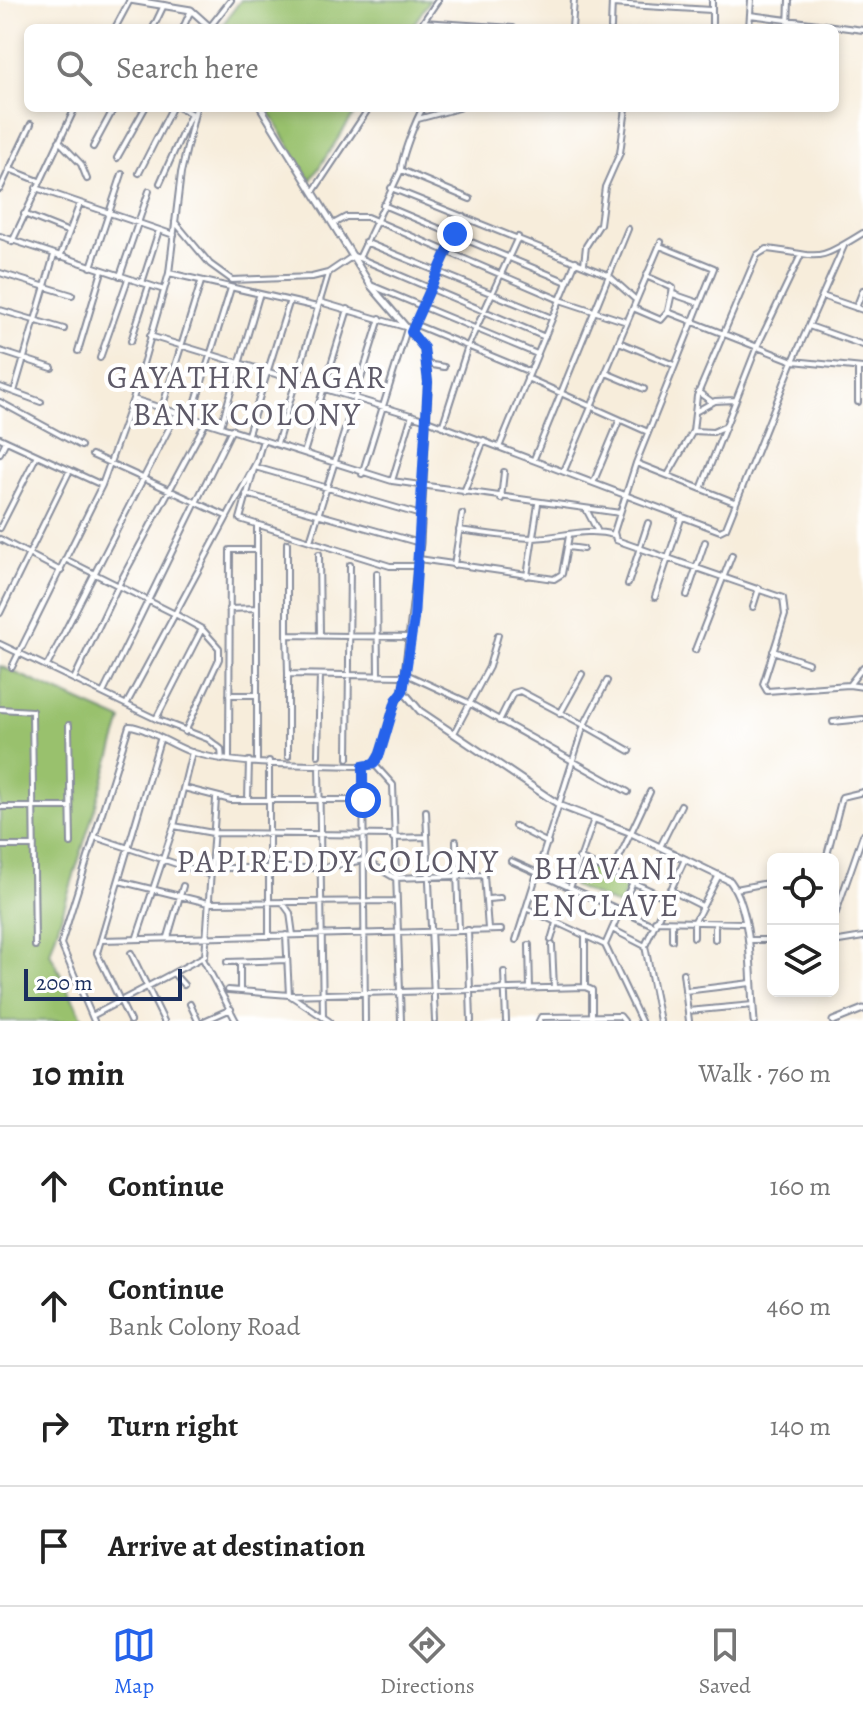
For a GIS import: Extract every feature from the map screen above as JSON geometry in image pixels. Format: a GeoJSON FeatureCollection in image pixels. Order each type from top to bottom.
{"type":"FeatureCollection","features":[{"type":"Feature","properties":{"kind":"street"},"geometry":{"type":"LineString","coordinates":[[117,24],[130,0],[191,10],[207,24]]}},
{"type":"Feature","properties":{"kind":"street"},"geometry":{"type":"LineString","coordinates":[[212,24],[231,0]]}},
{"type":"Feature","properties":{"kind":"street"},"geometry":{"type":"LineString","coordinates":[[438,0],[423,22],[442,24]]}},
{"type":"Feature","properties":{"kind":"street"},"geometry":{"type":"LineString","coordinates":[[572,24],[574,0]]}},
{"type":"Feature","properties":{"kind":"street"},"geometry":{"type":"LineString","coordinates":[[659,0],[659,8]]}},
{"type":"Feature","properties":{"kind":"street"},"geometry":{"type":"LineString","coordinates":[[712,0],[712,24]]}},
{"type":"Feature","properties":{"kind":"street"},"geometry":{"type":"LineString","coordinates":[[749,24],[751,0]]}},
{"type":"Feature","properties":{"kind":"street"},"geometry":{"type":"LineString","coordinates":[[788,24],[789,0]]}},
{"type":"Feature","properties":{"kind":"street"},"geometry":{"type":"LineString","coordinates":[[611,24],[612,2],[711,10]]}},
{"type":"Feature","properties":{"kind":"street"},"geometry":{"type":"LineString","coordinates":[[155,24],[164,5]]}},
{"type":"Feature","properties":{"kind":"street"},"geometry":{"type":"LineString","coordinates":[[185,24],[191,10]]}},
{"type":"Feature","properties":{"kind":"street"},"geometry":{"type":"LineString","coordinates":[[750,15],[818,24]]}},
{"type":"Feature","properties":{"kind":"street"},"geometry":{"type":"LineString","coordinates":[[839,27],[863,30]]}},
{"type":"Feature","properties":{"kind":"street"},"geometry":{"type":"LineString","coordinates":[[12,242],[73,112]]}},
{"type":"Feature","properties":{"kind":"street"},"geometry":{"type":"LineString","coordinates":[[93,147],[112,112]]}},
{"type":"Feature","properties":{"kind":"street"},"geometry":{"type":"LineString","coordinates":[[117,158],[143,112]]}},
{"type":"Feature","properties":{"kind":"street"},"geometry":{"type":"LineString","coordinates":[[139,173],[170,112]]}},
{"type":"Feature","properties":{"kind":"street"},"geometry":{"type":"LineString","coordinates":[[187,112],[192,115]]}},
{"type":"Feature","properties":{"kind":"street"},"geometry":{"type":"LineString","coordinates":[[160,183],[194,112]]}},
{"type":"Feature","properties":{"kind":"street"},"geometry":{"type":"LineString","coordinates":[[203,959],[93,1018],[61,944],[127,728],[137,726],[160,740],[222,760],[374,764],[380,754],[396,700],[403,691],[419,563],[427,420],[427,364],[422,343],[371,286],[356,257],[263,112]]}},
{"type":"Feature","properties":{"kind":"street"},"geometry":{"type":"LineString","coordinates":[[313,192],[366,112]]}},
{"type":"Feature","properties":{"kind":"street"},"geometry":{"type":"LineString","coordinates":[[175,222],[210,264],[232,280],[285,279],[328,273],[356,257],[365,242],[401,170],[401,157],[410,145],[420,112]]}},
{"type":"Feature","properties":{"kind":"street"},"geometry":{"type":"LineString","coordinates":[[416,119],[443,112]]}},
{"type":"Feature","properties":{"kind":"street"},"geometry":{"type":"LineString","coordinates":[[584,264],[586,246],[600,224],[605,187],[620,153],[625,112]]}},
{"type":"Feature","properties":{"kind":"street"},"geometry":{"type":"LineString","coordinates":[[12,667],[102,485],[133,399],[169,273],[192,115]]}},
{"type":"Feature","properties":{"kind":"street"},"geometry":{"type":"LineString","coordinates":[[0,189],[31,124]]}},
{"type":"Feature","properties":{"kind":"street"},"geometry":{"type":"LineString","coordinates":[[59,141],[81,164],[87,179]]}},
{"type":"Feature","properties":{"kind":"street"},"geometry":{"type":"LineString","coordinates":[[9,169],[39,181]]}},
{"type":"Feature","properties":{"kind":"street"},"geometry":{"type":"LineString","coordinates":[[401,170],[470,199]]}},
{"type":"Feature","properties":{"kind":"street"},"geometry":{"type":"LineString","coordinates":[[91,267],[122,174]]}},
{"type":"Feature","properties":{"kind":"street"},"geometry":{"type":"LineString","coordinates":[[35,188],[174,235]]}},
{"type":"Feature","properties":{"kind":"street"},"geometry":{"type":"LineString","coordinates":[[391,188],[584,264],[608,275],[636,300]]}},
{"type":"Feature","properties":{"kind":"street"},"geometry":{"type":"LineString","coordinates":[[120,276],[149,191]]}},
{"type":"Feature","properties":{"kind":"street"},"geometry":{"type":"LineString","coordinates":[[14,392],[44,286],[80,203]]}},
{"type":"Feature","properties":{"kind":"street"},"geometry":{"type":"LineString","coordinates":[[383,205],[567,282]]}},
{"type":"Feature","properties":{"kind":"street"},"geometry":{"type":"LineString","coordinates":[[24,214],[69,232]]}},
{"type":"Feature","properties":{"kind":"street"},"geometry":{"type":"LineString","coordinates":[[333,224],[353,216],[373,221],[560,300],[627,322]]}},
{"type":"Feature","properties":{"kind":"street"},"geometry":{"type":"LineString","coordinates":[[362,474],[408,329],[414,324],[463,216]]}},
{"type":"Feature","properties":{"kind":"street"},"geometry":{"type":"LineString","coordinates":[[534,459],[628,229]]}},
{"type":"Feature","properties":{"kind":"street"},"geometry":{"type":"LineString","coordinates":[[142,283],[159,230]]}},
{"type":"Feature","properties":{"kind":"street"},"geometry":{"type":"LineString","coordinates":[[668,475],[693,431],[698,392],[757,255],[767,249],[800,257],[827,255],[863,233]]}},
{"type":"Feature","properties":{"kind":"street"},"geometry":{"type":"LineString","coordinates":[[0,236],[164,290]]}},
{"type":"Feature","properties":{"kind":"street"},"geometry":{"type":"LineString","coordinates":[[443,425],[468,346],[518,237]]}},
{"type":"Feature","properties":{"kind":"street"},"geometry":{"type":"LineString","coordinates":[[365,242],[552,318]]}},
{"type":"Feature","properties":{"kind":"street"},"geometry":{"type":"LineString","coordinates":[[564,471],[660,244],[714,268],[636,463],[614,535]]}},
{"type":"Feature","properties":{"kind":"street"},"geometry":{"type":"LineString","coordinates":[[150,336],[443,425],[723,531],[844,246]]}},
{"type":"Feature","properties":{"kind":"street"},"geometry":{"type":"LineString","coordinates":[[356,257],[545,337]]}},
{"type":"Feature","properties":{"kind":"street"},"geometry":{"type":"LineString","coordinates":[[701,489],[756,349],[800,257]]}},
{"type":"Feature","properties":{"kind":"street"},"geometry":{"type":"LineString","coordinates":[[500,445],[576,261]]}},
{"type":"Feature","properties":{"kind":"street"},"geometry":{"type":"LineString","coordinates":[[78,351],[102,271]]}},
{"type":"Feature","properties":{"kind":"street"},"geometry":{"type":"LineString","coordinates":[[0,273],[72,295]]}},
{"type":"Feature","properties":{"kind":"street"},"geometry":{"type":"LineString","coordinates":[[169,273],[289,303],[348,309],[408,329]]}},
{"type":"Feature","properties":{"kind":"street"},"geometry":{"type":"LineString","coordinates":[[277,444],[328,273]]}},
{"type":"Feature","properties":{"kind":"street"},"geometry":{"type":"LineString","coordinates":[[633,308],[661,320],[668,312],[673,294],[670,285],[646,276]]}},
{"type":"Feature","properties":{"kind":"street"},"geometry":{"type":"LineString","coordinates":[[100,358],[128,279]]}},
{"type":"Feature","properties":{"kind":"street"},"geometry":{"type":"LineString","coordinates":[[162,408],[201,282]]}},
{"type":"Feature","properties":{"kind":"street"},"geometry":{"type":"LineString","coordinates":[[131,341],[149,285]]}},
{"type":"Feature","properties":{"kind":"street"},"geometry":{"type":"LineString","coordinates":[[371,286],[537,354]]}},
{"type":"Feature","properties":{"kind":"street"},"geometry":{"type":"LineString","coordinates":[[191,417],[231,288]]}},
{"type":"Feature","properties":{"kind":"street"},"geometry":{"type":"LineString","coordinates":[[856,308],[863,290]]}},
{"type":"Feature","properties":{"kind":"street"},"geometry":{"type":"LineString","coordinates":[[673,294],[699,303]]}},
{"type":"Feature","properties":{"kind":"street"},"geometry":{"type":"LineString","coordinates":[[221,426],[259,296]]}},
{"type":"Feature","properties":{"kind":"street"},"geometry":{"type":"LineString","coordinates":[[822,296],[863,310]]}},
{"type":"Feature","properties":{"kind":"street"},"geometry":{"type":"LineString","coordinates":[[248,435],[289,303]]}},
{"type":"Feature","properties":{"kind":"street"},"geometry":{"type":"LineString","coordinates":[[304,453],[348,309]]}},
{"type":"Feature","properties":{"kind":"street"},"geometry":{"type":"LineString","coordinates":[[0,310],[64,329]]}},
{"type":"Feature","properties":{"kind":"street"},"geometry":{"type":"LineString","coordinates":[[668,312],[793,361],[860,368],[858,402]]}},
{"type":"Feature","properties":{"kind":"street"},"geometry":{"type":"LineString","coordinates":[[310,541],[380,318]]}},
{"type":"Feature","properties":{"kind":"street"},"geometry":{"type":"LineString","coordinates":[[414,324],[530,372]]}},
{"type":"Feature","properties":{"kind":"street"},"geometry":{"type":"LineString","coordinates":[[809,326],[863,345]]}},
{"type":"Feature","properties":{"kind":"street"},"geometry":{"type":"LineString","coordinates":[[619,342],[674,365]]}},
{"type":"Feature","properties":{"kind":"street"},"geometry":{"type":"LineString","coordinates":[[0,351],[52,368]]}},
{"type":"Feature","properties":{"kind":"street"},"geometry":{"type":"LineString","coordinates":[[427,364],[444,367]]}},
{"type":"Feature","properties":{"kind":"street"},"geometry":{"type":"LineString","coordinates":[[606,373],[644,389]]}},
{"type":"Feature","properties":{"kind":"street"},"geometry":{"type":"LineString","coordinates":[[527,378],[648,432]]}},
{"type":"Feature","properties":{"kind":"street"},"geometry":{"type":"LineString","coordinates":[[0,387],[41,402]]}},
{"type":"Feature","properties":{"kind":"street"},"geometry":{"type":"LineString","coordinates":[[698,392],[712,402]]}},
{"type":"Feature","properties":{"kind":"street"},"geometry":{"type":"LineString","coordinates":[[133,399],[362,474],[501,499],[620,513]]}},
{"type":"Feature","properties":{"kind":"street"},"geometry":{"type":"LineString","coordinates":[[697,411],[712,402],[735,400]]}},
{"type":"Feature","properties":{"kind":"street"},"geometry":{"type":"LineString","coordinates":[[0,402],[81,446]]}},
{"type":"Feature","properties":{"kind":"street"},"geometry":{"type":"LineString","coordinates":[[47,666],[177,413]]}},
{"type":"Feature","properties":{"kind":"street"},"geometry":{"type":"LineString","coordinates":[[392,481],[412,415]]}},
{"type":"Feature","properties":{"kind":"street"},"geometry":{"type":"LineString","coordinates":[[594,481],[620,420]]}},
{"type":"Feature","properties":{"kind":"street"},"geometry":{"type":"LineString","coordinates":[[74,679],[118,586],[206,422]]}},
{"type":"Feature","properties":{"kind":"street"},"geometry":{"type":"LineString","coordinates":[[693,431],[713,432],[724,427]]}},
{"type":"Feature","properties":{"kind":"street"},"geometry":{"type":"LineString","coordinates":[[103,693],[232,429]]}},
{"type":"Feature","properties":{"kind":"street"},"geometry":{"type":"LineString","coordinates":[[0,438],[102,485]]}},
{"type":"Feature","properties":{"kind":"street"},"geometry":{"type":"LineString","coordinates":[[263,440],[240,519],[257,525],[390,566],[419,563],[454,565],[551,579],[561,576],[569,536]]}},
{"type":"Feature","properties":{"kind":"street"},"geometry":{"type":"LineString","coordinates":[[464,492],[484,440]]}},
{"type":"Feature","properties":{"kind":"street"},"geometry":{"type":"LineString","coordinates":[[0,453],[6,441]]}},
{"type":"Feature","properties":{"kind":"street"},"geometry":{"type":"LineString","coordinates":[[0,528],[37,454]]}},
{"type":"Feature","properties":{"kind":"street"},"geometry":{"type":"LineString","coordinates":[[92,455],[226,516]]}},
{"type":"Feature","properties":{"kind":"street"},"geometry":{"type":"LineString","coordinates":[[127,703],[257,461]]}},
{"type":"Feature","properties":{"kind":"street"},"geometry":{"type":"LineString","coordinates":[[636,463],[735,502]]}},
{"type":"Feature","properties":{"kind":"street"},"geometry":{"type":"LineString","coordinates":[[255,467],[421,515]]}},
{"type":"Feature","properties":{"kind":"street"},"geometry":{"type":"LineString","coordinates":[[0,613],[70,470]]}},
{"type":"Feature","properties":{"kind":"street"},"geometry":{"type":"LineString","coordinates":[[501,499],[504,472]]}},
{"type":"Feature","properties":{"kind":"street"},"geometry":{"type":"LineString","coordinates":[[246,494],[318,517],[420,543]]}},
{"type":"Feature","properties":{"kind":"street"},"geometry":{"type":"LineString","coordinates":[[527,576],[538,504]]}},
{"type":"Feature","properties":{"kind":"street"},"geometry":{"type":"LineString","coordinates":[[586,510],[597,530]]}},
{"type":"Feature","properties":{"kind":"street"},"geometry":{"type":"LineString","coordinates":[[454,565],[462,514]]}},
{"type":"Feature","properties":{"kind":"street"},"geometry":{"type":"LineString","coordinates":[[655,597],[682,516]]}},
{"type":"Feature","properties":{"kind":"street"},"geometry":{"type":"LineString","coordinates":[[628,584],[648,523]]}},
{"type":"Feature","properties":{"kind":"street"},"geometry":{"type":"LineString","coordinates":[[257,525],[257,761]]}},
{"type":"Feature","properties":{"kind":"street"},"geometry":{"type":"LineString","coordinates":[[459,530],[532,538],[569,536],[585,529],[597,530],[614,535],[617,540],[779,594],[785,602],[785,615],[763,684],[767,691],[849,685],[863,687]]}},
{"type":"Feature","properties":{"kind":"street"},"geometry":{"type":"LineString","coordinates":[[0,539],[61,571]]}},
{"type":"Feature","properties":{"kind":"street"},"geometry":{"type":"LineString","coordinates":[[687,595],[705,542]]}},
{"type":"Feature","properties":{"kind":"street"},"geometry":{"type":"LineString","coordinates":[[287,543],[288,756]]}},
{"type":"Feature","properties":{"kind":"street"},"geometry":{"type":"LineString","coordinates":[[568,547],[583,549]]}},
{"type":"Feature","properties":{"kind":"street"},"geometry":{"type":"LineString","coordinates":[[229,760],[230,550],[257,550]]}},
{"type":"Feature","properties":{"kind":"street"},"geometry":{"type":"LineString","coordinates":[[319,554],[320,635]]}},
{"type":"Feature","properties":{"kind":"street"},"geometry":{"type":"LineString","coordinates":[[695,650],[732,555]]}},
{"type":"Feature","properties":{"kind":"street"},"geometry":{"type":"LineString","coordinates":[[67,560],[175,614],[215,640],[219,659],[185,732]]}},
{"type":"Feature","properties":{"kind":"street"},"geometry":{"type":"LineString","coordinates":[[348,758],[350,565]]}},
{"type":"Feature","properties":{"kind":"street"},"geometry":{"type":"LineString","coordinates":[[377,573],[378,676]]}},
{"type":"Feature","properties":{"kind":"street"},"geometry":{"type":"LineString","coordinates":[[753,607],[759,588]]}},
{"type":"Feature","properties":{"kind":"street"},"geometry":{"type":"LineString","coordinates":[[229,609],[256,608]]}},
{"type":"Feature","properties":{"kind":"street"},"geometry":{"type":"LineString","coordinates":[[156,719],[202,629]]}},
{"type":"Feature","properties":{"kind":"street"},"geometry":{"type":"LineString","coordinates":[[287,635],[411,637]]}},
{"type":"Feature","properties":{"kind":"street"},"geometry":{"type":"LineString","coordinates":[[454,733],[493,658],[498,635]]}},
{"type":"Feature","properties":{"kind":"street"},"geometry":{"type":"LineString","coordinates":[[0,644],[156,719],[217,744],[222,760]]}},
{"type":"Feature","properties":{"kind":"street"},"geometry":{"type":"LineString","coordinates":[[773,651],[808,663]]}},
{"type":"Feature","properties":{"kind":"street"},"geometry":{"type":"LineString","coordinates":[[849,685],[863,667]]}},
{"type":"Feature","properties":{"kind":"street"},"geometry":{"type":"LineString","coordinates":[[288,674],[404,675],[469,703],[628,792]]}},
{"type":"Feature","properties":{"kind":"street"},"geometry":{"type":"LineString","coordinates":[[560,714],[582,674]]}},
{"type":"Feature","properties":{"kind":"street"},"geometry":{"type":"LineString","coordinates":[[318,755],[320,675]]}},
{"type":"Feature","properties":{"kind":"street"},"geometry":{"type":"LineString","coordinates":[[516,940],[561,806],[584,725],[607,681]]}},
{"type":"Feature","properties":{"kind":"street"},"geometry":{"type":"LineString","coordinates":[[403,691],[420,711],[561,806],[629,832],[720,873],[736,889],[748,940],[754,1021]]}},
{"type":"Feature","properties":{"kind":"street"},"geometry":{"type":"LineString","coordinates":[[499,721],[513,693],[520,691],[630,751]]}},
{"type":"Feature","properties":{"kind":"street"},"geometry":{"type":"LineString","coordinates":[[229,695],[257,695]]}},
{"type":"Feature","properties":{"kind":"street"},"geometry":{"type":"LineString","coordinates":[[0,709],[32,711],[35,946]]}},
{"type":"Feature","properties":{"kind":"street"},"geometry":{"type":"LineString","coordinates":[[833,722],[863,719]]}},
{"type":"Feature","properties":{"kind":"street"},"geometry":{"type":"LineString","coordinates":[[69,725],[71,843]]}},
{"type":"Feature","properties":{"kind":"street"},"geometry":{"type":"LineString","coordinates":[[130,1021],[99,961],[101,940],[160,740]]}},
{"type":"Feature","properties":{"kind":"street"},"geometry":{"type":"LineString","coordinates":[[136,939],[174,826],[192,752]]}},
{"type":"Feature","properties":{"kind":"street"},"geometry":{"type":"LineString","coordinates":[[248,800],[249,761]]}},
{"type":"Feature","properties":{"kind":"street"},"geometry":{"type":"LineString","coordinates":[[269,761],[269,935]]}},
{"type":"Feature","properties":{"kind":"street"},"geometry":{"type":"LineString","coordinates":[[319,764],[323,1017]]}},
{"type":"Feature","properties":{"kind":"street"},"geometry":{"type":"LineString","coordinates":[[374,764],[392,781],[401,1021]]}},
{"type":"Feature","properties":{"kind":"street"},"geometry":{"type":"LineString","coordinates":[[363,766],[365,1021]]}},
{"type":"Feature","properties":{"kind":"street"},"geometry":{"type":"LineString","coordinates":[[184,788],[216,799],[363,800]]}},
{"type":"Feature","properties":{"kind":"street"},"geometry":{"type":"LineString","coordinates":[[612,873],[650,792]]}},
{"type":"Feature","properties":{"kind":"street"},"geometry":{"type":"LineString","coordinates":[[828,853],[842,797],[863,792]]}},
{"type":"Feature","properties":{"kind":"street"},"geometry":{"type":"LineString","coordinates":[[216,799],[203,959],[236,1021]]}},
{"type":"Feature","properties":{"kind":"street"},"geometry":{"type":"LineString","coordinates":[[660,847],[681,805]]}},
{"type":"Feature","properties":{"kind":"street"},"geometry":{"type":"LineString","coordinates":[[0,807],[71,807]]}},
{"type":"Feature","properties":{"kind":"street"},"geometry":{"type":"LineString","coordinates":[[426,811],[435,1021]]}},
{"type":"Feature","properties":{"kind":"street"},"geometry":{"type":"LineString","coordinates":[[569,889],[594,819]]}},
{"type":"Feature","properties":{"kind":"street"},"geometry":{"type":"LineString","coordinates":[[174,826],[213,833],[427,837]]}},
{"type":"Feature","properties":{"kind":"street"},"geometry":{"type":"LineString","coordinates":[[515,826],[548,843]]}},
{"type":"Feature","properties":{"kind":"street"},"geometry":{"type":"LineString","coordinates":[[839,904],[863,835]]}},
{"type":"Feature","properties":{"kind":"street"},"geometry":{"type":"LineString","coordinates":[[95,837],[210,875]]}},
{"type":"Feature","properties":{"kind":"street"},"geometry":{"type":"LineString","coordinates":[[456,841],[459,930]]}},
{"type":"Feature","properties":{"kind":"street"},"geometry":{"type":"LineString","coordinates":[[0,846],[35,846]]}},
{"type":"Feature","properties":{"kind":"street"},"geometry":{"type":"LineString","coordinates":[[579,858],[667,898]]}},
{"type":"Feature","properties":{"kind":"street"},"geometry":{"type":"LineString","coordinates":[[660,1021],[645,946],[685,859]]}},
{"type":"Feature","properties":{"kind":"street"},"geometry":{"type":"LineString","coordinates":[[210,868],[321,868],[364,860],[395,878],[487,876],[488,929]]}},
{"type":"Feature","properties":{"kind":"street"},"geometry":{"type":"LineString","coordinates":[[511,861],[569,889],[654,923],[744,923]]}},
{"type":"Feature","properties":{"kind":"street"},"geometry":{"type":"LineString","coordinates":[[694,937],[694,923],[720,873]]}},
{"type":"Feature","properties":{"kind":"street"},"geometry":{"type":"LineString","coordinates":[[119,881],[208,903],[396,901]]}},
{"type":"Feature","properties":{"kind":"street"},"geometry":{"type":"LineString","coordinates":[[736,889],[767,883]]}},
{"type":"Feature","properties":{"kind":"street"},"geometry":{"type":"LineString","coordinates":[[605,945],[632,884]]}},
{"type":"Feature","properties":{"kind":"street"},"geometry":{"type":"LineString","coordinates":[[168,938],[183,886]]}},
{"type":"Feature","properties":{"kind":"street"},"geometry":{"type":"LineString","coordinates":[[670,890],[702,906]]}},
{"type":"Feature","properties":{"kind":"street"},"geometry":{"type":"LineString","coordinates":[[488,899],[500,898]]}},
{"type":"Feature","properties":{"kind":"street"},"geometry":{"type":"LineString","coordinates":[[282,902],[290,913],[293,935]]}},
{"type":"Feature","properties":{"kind":"street"},"geometry":{"type":"LineString","coordinates":[[528,909],[605,945],[641,1021]]}},
{"type":"Feature","properties":{"kind":"street"},"geometry":{"type":"LineString","coordinates":[[672,922],[672,940]]}},
{"type":"Feature","properties":{"kind":"street"},"geometry":{"type":"LineString","coordinates":[[554,988],[552,942],[556,923]]}},
{"type":"Feature","properties":{"kind":"street"},"geometry":{"type":"LineString","coordinates":[[715,924],[715,939]]}},
{"type":"Feature","properties":{"kind":"street"},"geometry":{"type":"LineString","coordinates":[[612,929],[645,946]]}},
{"type":"Feature","properties":{"kind":"street"},"geometry":{"type":"LineString","coordinates":[[468,930],[471,1021]]}},
{"type":"Feature","properties":{"kind":"street"},"geometry":{"type":"LineString","coordinates":[[101,940],[501,930]]}},
{"type":"Feature","properties":{"kind":"street"},"geometry":{"type":"LineString","coordinates":[[286,935],[289,995]]}},
{"type":"Feature","properties":{"kind":"street"},"geometry":{"type":"LineString","coordinates":[[585,935],[585,987]]}},
{"type":"Feature","properties":{"kind":"street"},"geometry":{"type":"LineString","coordinates":[[839,941],[863,937]]}},
{"type":"Feature","properties":{"kind":"street"},"geometry":{"type":"LineString","coordinates":[[748,940],[767,940]]}},
{"type":"Feature","properties":{"kind":"street"},"geometry":{"type":"LineString","coordinates":[[529,945],[530,989]]}},
{"type":"Feature","properties":{"kind":"street"},"geometry":{"type":"LineString","coordinates":[[131,953],[164,1021]]}},
{"type":"Feature","properties":{"kind":"street"},"geometry":{"type":"LineString","coordinates":[[227,962],[287,960]]}},
{"type":"Feature","properties":{"kind":"street"},"geometry":{"type":"LineString","coordinates":[[240,962],[240,991]]}},
{"type":"Feature","properties":{"kind":"street"},"geometry":{"type":"LineString","coordinates":[[504,972],[506,1021]]}},
{"type":"Feature","properties":{"kind":"street"},"geometry":{"type":"LineString","coordinates":[[683,973],[689,1021]]}},
{"type":"Feature","properties":{"kind":"street"},"geometry":{"type":"LineString","coordinates":[[172,974],[179,976],[184,985]]}},
{"type":"Feature","properties":{"kind":"street"},"geometry":{"type":"LineString","coordinates":[[685,991],[751,983]]}},
{"type":"Feature","properties":{"kind":"street"},"geometry":{"type":"LineString","coordinates":[[228,990],[289,995],[585,987],[592,990],[592,1019]]}},
{"type":"Feature","properties":{"kind":"street"},"geometry":{"type":"LineString","coordinates":[[289,995],[329,1021]]}},
{"type":"Feature","properties":{"kind":"street"},"geometry":{"type":"LineString","coordinates":[[190,1004],[198,1021]]}},
{"type":"Feature","properties":{"kind":"street"},"geometry":{"type":"LineString","coordinates":[[688,1011],[753,1005]]}},
{"type":"Feature","properties":{"kind":"street"},"geometry":{"type":"LineString","coordinates":[[204,1021],[231,1009]]}},
{"type":"Feature","properties":{"kind":"street"},"geometry":{"type":"LineString","coordinates":[[833,1021],[863,1009]]}},
{"type":"Feature","properties":{"kind":"street"},"geometry":{"type":"LineString","coordinates":[[539,1021],[541,1017],[592,1019],[620,1016],[624,1021]]}},
{"type":"Feature","properties":{"kind":"green space"},"geometry":{"type":"Polygon","coordinates":[[[241,0],[430,0],[414,24],[223,24],[241,0]]]}},
{"type":"Feature","properties":{"kind":"green space"},"geometry":{"type":"Polygon","coordinates":[[[269,112],[355,112],[310,181],[269,112]]]}},
{"type":"Feature","properties":{"kind":"green space"},"geometry":{"type":"Polygon","coordinates":[[[0,666],[122,720],[50,953],[84,1021],[0,1021],[0,666]]]}},
{"type":"Feature","properties":{"kind":"green space"},"geometry":{"type":"Polygon","coordinates":[[[580,863],[629,885],[619,906],[573,886],[580,863]]]}},
{"type":"Feature","properties":{"kind":"district","name":"GAYATHRI NAGAR BANK COLONY"},"geometry":{"type":"Point","coordinates":[247,396]}},
{"type":"Feature","properties":{"kind":"district","name":"PAPIREDDY COLONY"},"geometry":{"type":"Point","coordinates":[338,861]}},
{"type":"Feature","properties":{"kind":"district","name":"BHAVANI ENCLAVE"},"geometry":{"type":"Point","coordinates":[606,886]}},
{"type":"Feature","properties":{"kind":"route"},"geometry":{"type":"LineString","coordinates":[[363,800],[363,766],[374,764],[380,754],[392,708],[403,691],[414,619],[428,382],[424,348],[411,332],[455,234]]}}]}
